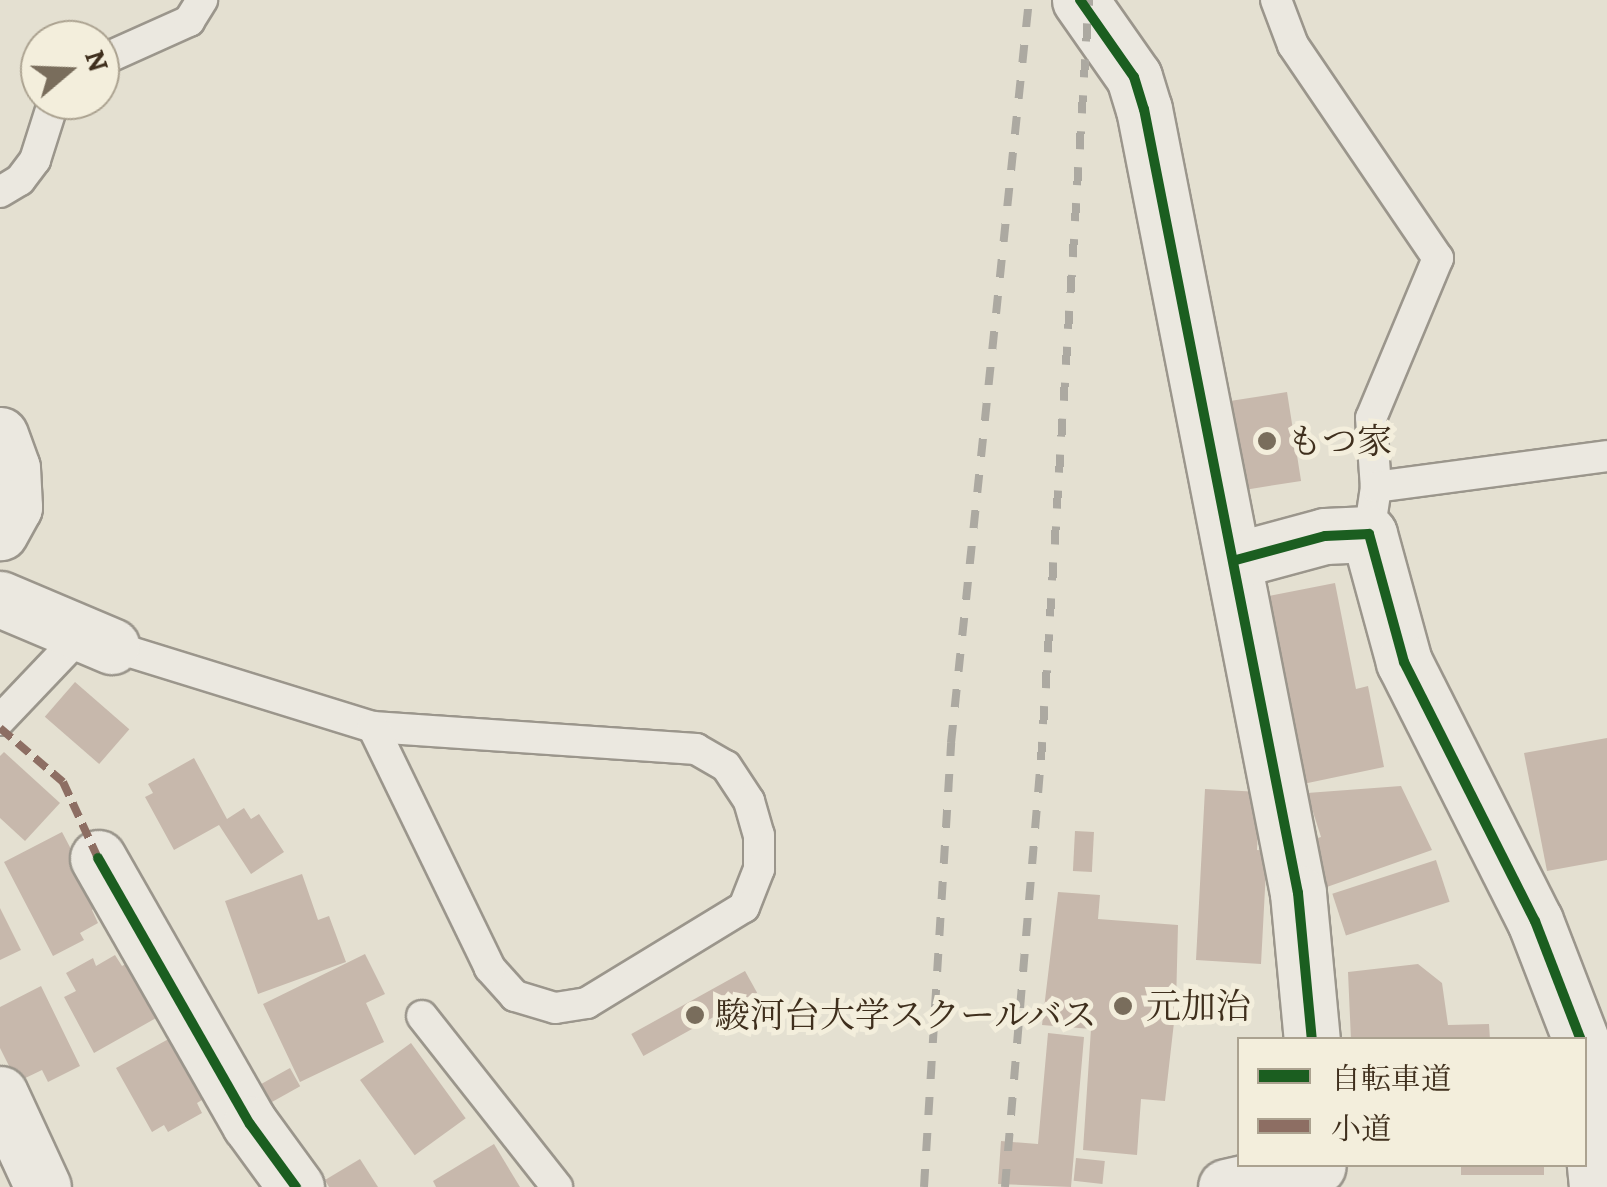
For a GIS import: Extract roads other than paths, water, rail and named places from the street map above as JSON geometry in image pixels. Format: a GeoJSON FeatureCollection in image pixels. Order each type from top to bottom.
{"type":"FeatureCollection","features":[{"type":"Feature","properties":{"kind":"street"},"geometry":{"type":"LineString","coordinates":[[1080,0],[1134,77],[1144,108],[1236,560],[1298,893],[1312,1037]]}},
{"type":"Feature","properties":{"kind":"street"},"geometry":{"type":"LineString","coordinates":[[0,436],[12,468],[14,507],[0,532]]}},
{"type":"Feature","properties":{"kind":"street"},"geometry":{"type":"LineString","coordinates":[[1236,560],[1325,536],[1372,511],[1404,662],[1535,921],[1579,1037]]}},
{"type":"Feature","properties":{"kind":"street"},"geometry":{"type":"LineString","coordinates":[[0,599],[96,640]]}},
{"type":"Feature","properties":{"kind":"street"},"geometry":{"type":"LineString","coordinates":[[98,858],[250,1124],[296,1187]]}},
{"type":"Feature","properties":{"kind":"street"},"geometry":{"type":"LineString","coordinates":[[1587,1085],[1597,1187]]}},
{"type":"Feature","properties":{"kind":"street"},"geometry":{"type":"LineString","coordinates":[[0,1094],[43,1187]]}},
{"type":"Feature","properties":{"kind":"street"},"geometry":{"type":"LineString","coordinates":[[1226,1187],[1319,1173]]}},
{"type":"Feature","properties":{"kind":"lane"},"geometry":{"type":"LineString","coordinates":[[120,52],[189,20],[202,0]]}},
{"type":"Feature","properties":{"kind":"lane"},"geometry":{"type":"LineString","coordinates":[[1276,0],[1293,45],[1438,258],[1371,418],[1372,511],[1607,456]]}},
{"type":"Feature","properties":{"kind":"lane"},"geometry":{"type":"LineString","coordinates":[[0,192],[20,180],[35,160],[48,120]]}},
{"type":"Feature","properties":{"kind":"lane"},"geometry":{"type":"LineString","coordinates":[[0,720],[96,640],[373,728],[696,749],[726,766],[749,801],[759,835],[759,869],[744,907],[587,1003],[556,1008],[515,996],[490,968],[373,728]]}},
{"type":"Feature","properties":{"kind":"lane"},"geometry":{"type":"LineString","coordinates":[[422,1016],[557,1187]]}},
{"type":"Feature","properties":{"kind":"railway"},"geometry":{"type":"LineString","coordinates":[[924,1187],[951,743],[1029,0]]}},
{"type":"Feature","properties":{"kind":"railway"},"geometry":{"type":"LineString","coordinates":[[1005,1187],[1041,760],[1089,0]]}},
{"type":"Feature","properties":{"kind":"place","name":"もつ家"},"geometry":{"type":"Point","coordinates":[1267,441]}},
{"type":"Feature","properties":{"kind":"place","name":"元加治"},"geometry":{"type":"Point","coordinates":[1123,1006]}},
{"type":"Feature","properties":{"kind":"place","name":"駿河台大学スクールバス"},"geometry":{"type":"Point","coordinates":[695,1015]}}]}
